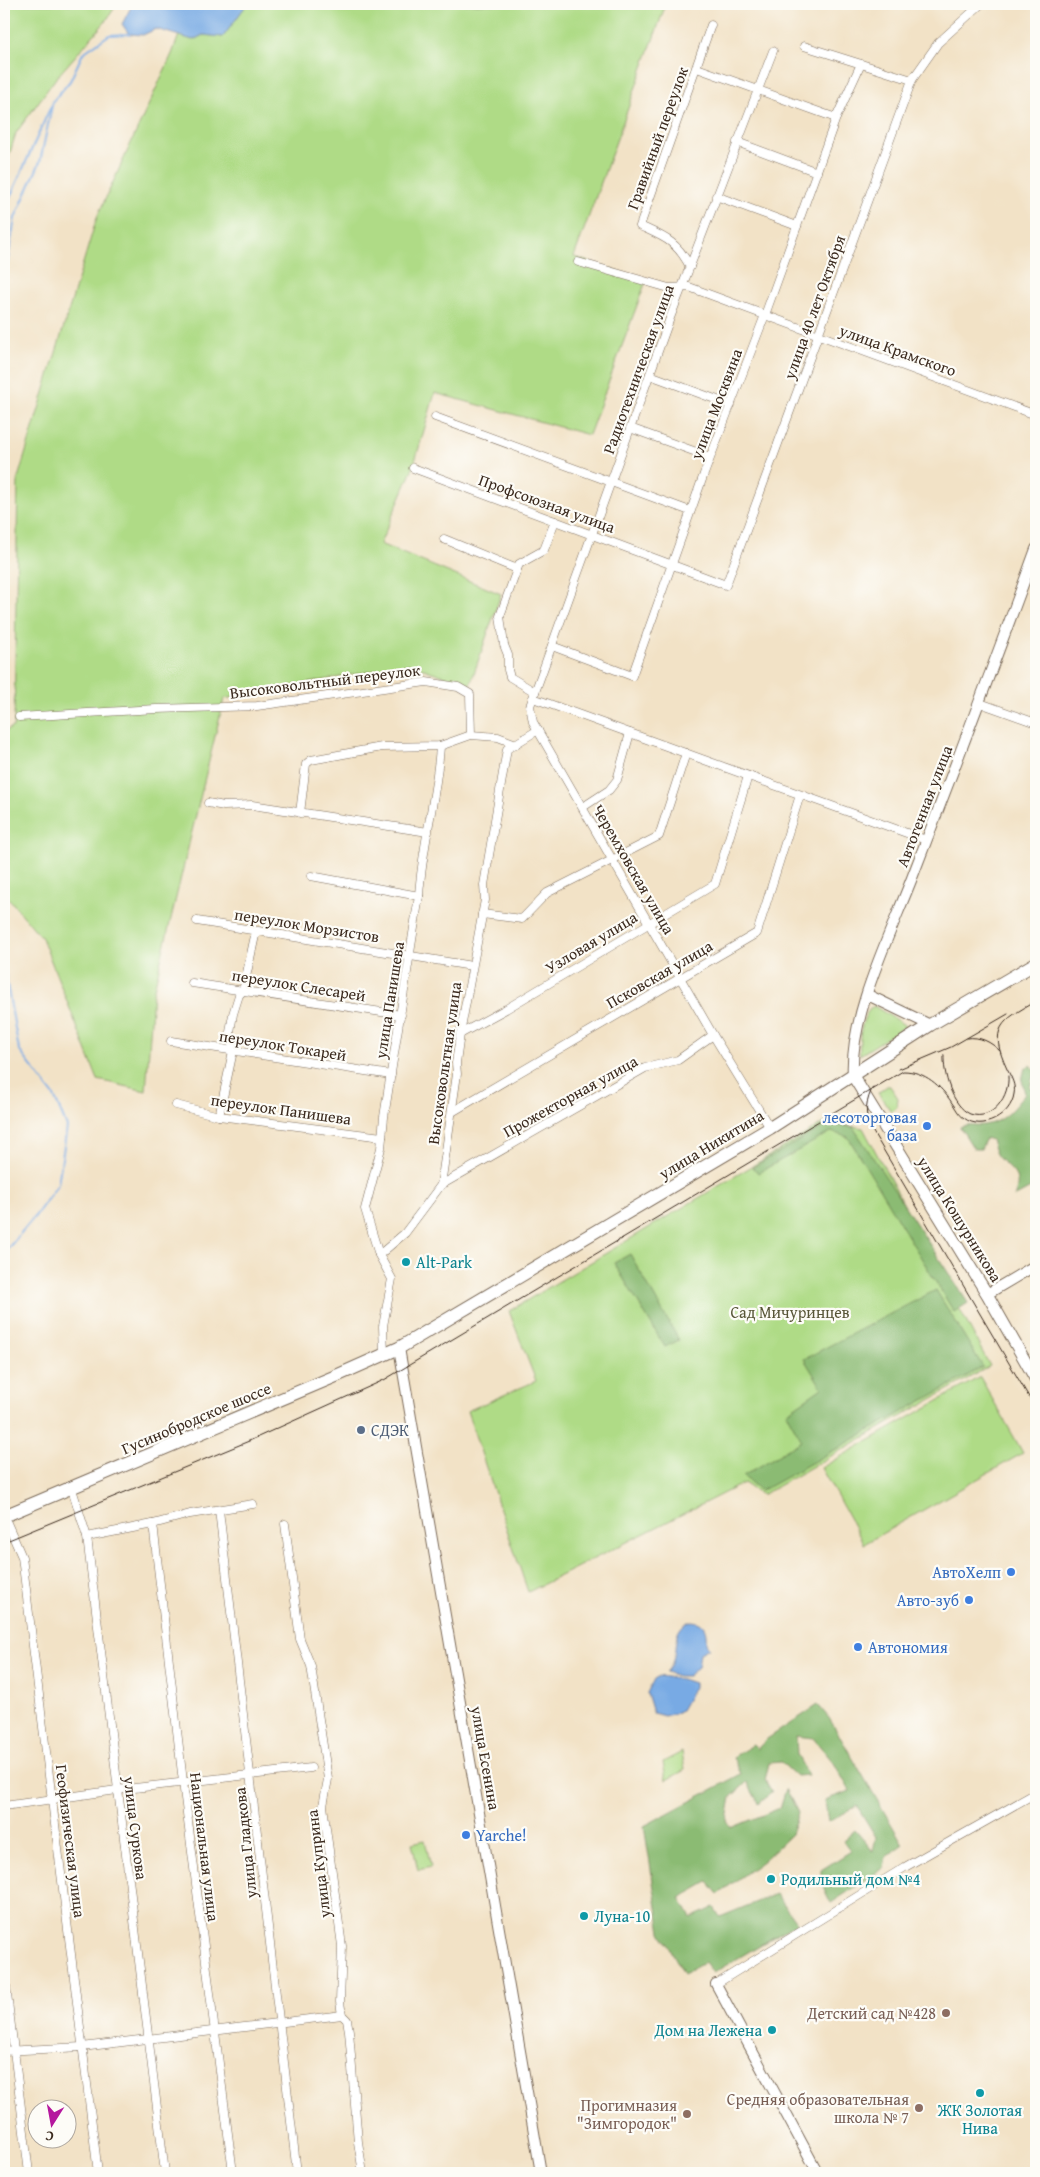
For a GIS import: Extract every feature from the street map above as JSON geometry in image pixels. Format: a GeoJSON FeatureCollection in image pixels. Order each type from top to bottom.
{"type":"FeatureCollection","features":[{"type":"Feature","properties":{"kind":"main road","name":"улица Никитина"},"geometry":{"type":"LineString","coordinates":[[399,1348],[770,1128],[930,1025],[1036,963]]}},
{"type":"Feature","properties":{"kind":"main road","name":"улица Кошурникова"},"geometry":{"type":"LineString","coordinates":[[853,1076],[987,1294],[1036,1380]]}},
{"type":"Feature","properties":{"kind":"main road","name":"Гусинобродское шоссе"},"geometry":{"type":"LineString","coordinates":[[4,1516],[399,1348]]}},
{"type":"Feature","properties":{"kind":"street","name":"улица 40 лет Октября"},"geometry":{"type":"LineString","coordinates":[[671,564],[726,585],[912,80],[938,43],[981,4]]}},
{"type":"Feature","properties":{"kind":"street","name":"Гравийный переулок"},"geometry":{"type":"LineString","coordinates":[[690,267],[683,253],[671,241],[640,226],[712,25]]}},
{"type":"Feature","properties":{"kind":"street"},"geometry":{"type":"LineString","coordinates":[[804,46],[912,80]]}},
{"type":"Feature","properties":{"kind":"street","name":"Радиотехническая улица"},"geometry":{"type":"LineString","coordinates":[[534,695],[682,287],[757,88],[773,51]]}},
{"type":"Feature","properties":{"kind":"street","name":"улица Москвина"},"geometry":{"type":"LineString","coordinates":[[552,646],[632,676],[690,511],[765,315],[836,118],[862,64]]}},
{"type":"Feature","properties":{"kind":"street"},"geometry":{"type":"LineString","coordinates":[[697,68],[836,118]]}},
{"type":"Feature","properties":{"kind":"street"},"geometry":{"type":"LineString","coordinates":[[737,142],[817,172]]}},
{"type":"Feature","properties":{"kind":"street"},"geometry":{"type":"LineString","coordinates":[[716,196],[797,226]]}},
{"type":"Feature","properties":{"kind":"street","name":"улица Крамского"},"geometry":{"type":"LineString","coordinates":[[578,262],[669,288],[688,287],[1036,415]]}},
{"type":"Feature","properties":{"kind":"street"},"geometry":{"type":"LineString","coordinates":[[650,374],[731,404]]}},
{"type":"Feature","properties":{"kind":"street"},"geometry":{"type":"LineString","coordinates":[[436,417],[690,511]]}},
{"type":"Feature","properties":{"kind":"street"},"geometry":{"type":"LineString","coordinates":[[630,428],[710,457]]}},
{"type":"Feature","properties":{"kind":"street","name":"Профсоюзная улица"},"geometry":{"type":"LineString","coordinates":[[413,468],[671,564]]}},
{"type":"Feature","properties":{"kind":"street"},"geometry":{"type":"LineString","coordinates":[[555,521],[544,550],[519,564],[500,616],[504,645],[508,655],[510,677],[534,695],[630,733],[926,840]]}},
{"type":"Feature","properties":{"kind":"street"},"geometry":{"type":"LineString","coordinates":[[444,539],[517,569]]}},
{"type":"Feature","properties":{"kind":"street","name":"Автогенная улица"},"geometry":{"type":"LineString","coordinates":[[853,1076],[854,1044],[868,995],[1034,562],[1036,549]]}},
{"type":"Feature","properties":{"kind":"street","name":"Высоковольтный переулок"},"geometry":{"type":"LineString","coordinates":[[19,717],[257,706],[426,682],[458,687],[470,694],[471,735]]}},
{"type":"Feature","properties":{"kind":"street","name":"Черемховская улица"},"geometry":{"type":"LineString","coordinates":[[534,695],[530,706],[533,722],[713,1035],[770,1128]]}},
{"type":"Feature","properties":{"kind":"street"},"geometry":{"type":"LineString","coordinates":[[980,703],[1036,724]]}},
{"type":"Feature","properties":{"kind":"street"},"geometry":{"type":"LineString","coordinates":[[300,813],[306,764],[311,760],[382,747],[440,746],[471,735],[498,737],[516,744],[538,730]]}},
{"type":"Feature","properties":{"kind":"street"},"geometry":{"type":"LineString","coordinates":[[583,807],[609,790],[617,780],[630,733]]}},
{"type":"Feature","properties":{"kind":"street","name":"Высоковольтная улица"},"geometry":{"type":"LineString","coordinates":[[379,1255],[405,1233],[441,1185],[452,1112],[460,1034],[485,900],[484,884],[508,749],[516,744]]}},
{"type":"Feature","properties":{"kind":"street","name":"улица Панишева"},"geometry":{"type":"LineString","coordinates":[[379,1255],[365,1209],[382,1137],[419,896],[421,868],[436,788],[440,746]]}},
{"type":"Feature","properties":{"kind":"street"},"geometry":{"type":"LineString","coordinates":[[482,914],[522,919],[547,893],[659,836],[686,753]]}},
{"type":"Feature","properties":{"kind":"street","name":"Узловая улица"},"geometry":{"type":"LineString","coordinates":[[460,1034],[506,1009],[715,884],[748,776]]}},
{"type":"Feature","properties":{"kind":"street","name":"Псковская улица"},"geometry":{"type":"LineString","coordinates":[[452,1112],[757,933],[800,795]]}},
{"type":"Feature","properties":{"kind":"street"},"geometry":{"type":"LineString","coordinates":[[208,803],[224,806],[252,806],[428,832]]}},
{"type":"Feature","properties":{"kind":"street"},"geometry":{"type":"LineString","coordinates":[[311,876],[419,896]]}},
{"type":"Feature","properties":{"kind":"street","name":"переулок Морзистов"},"geometry":{"type":"LineString","coordinates":[[197,921],[472,966]]}},
{"type":"Feature","properties":{"kind":"street"},"geometry":{"type":"LineString","coordinates":[[219,1116],[233,1051],[230,1032],[239,995],[243,991],[256,931]]}},
{"type":"Feature","properties":{"kind":"street","name":"переулок Слесарей"},"geometry":{"type":"LineString","coordinates":[[192,983],[401,1015]]}},
{"type":"Feature","properties":{"kind":"street"},"geometry":{"type":"LineString","coordinates":[[868,995],[930,1025]]}},
{"type":"Feature","properties":{"kind":"street","name":"Прожекторная улица"},"geometry":{"type":"LineString","coordinates":[[441,1185],[645,1068],[678,1060],[713,1035]]}},
{"type":"Feature","properties":{"kind":"street","name":"переулок Токарей"},"geometry":{"type":"LineString","coordinates":[[171,1041],[391,1075]]}},
{"type":"Feature","properties":{"kind":"street","name":"переулок Панишева"},"geometry":{"type":"LineString","coordinates":[[176,1105],[219,1116],[382,1137]]}},
{"type":"Feature","properties":{"kind":"street"},"geometry":{"type":"LineString","coordinates":[[379,1255],[392,1279],[383,1326],[384,1355]]}},
{"type":"Feature","properties":{"kind":"street"},"geometry":{"type":"LineString","coordinates":[[987,1294],[1036,1265]]}},
{"type":"Feature","properties":{"kind":"street","name":"улица Есенина"},"geometry":{"type":"LineString","coordinates":[[399,1348],[541,2173]]}},
{"type":"Feature","properties":{"kind":"street","name":"улица Суркова"},"geometry":{"type":"LineString","coordinates":[[72,1488],[87,1537],[165,2173]]}},
{"type":"Feature","properties":{"kind":"street"},"geometry":{"type":"LineString","coordinates":[[87,1537],[153,1524],[190,1514],[253,1504]]}},
{"type":"Feature","properties":{"kind":"street","name":"улица Гладкова"},"geometry":{"type":"LineString","coordinates":[[219,1510],[252,1775],[297,2173]]}},
{"type":"Feature","properties":{"kind":"street","name":"Геофизическая улица"},"geometry":{"type":"LineString","coordinates":[[4,1516],[22,1557],[98,2173]]}},
{"type":"Feature","properties":{"kind":"street","name":"Национальная улица"},"geometry":{"type":"LineString","coordinates":[[153,1524],[183,1782],[233,2173]]}},
{"type":"Feature","properties":{"kind":"street","name":"улица Куприна"},"geometry":{"type":"LineString","coordinates":[[285,1524],[300,1639],[312,1666],[328,1778],[323,1806],[342,1946],[340,2002],[342,2015],[347,2020],[349,2031],[358,2142],[363,2173]]}},
{"type":"Feature","properties":{"kind":"street"},"geometry":{"type":"LineString","coordinates":[[4,1806],[117,1790],[311,1768]]}},
{"type":"Feature","properties":{"kind":"street"},"geometry":{"type":"LineString","coordinates":[[818,2173],[716,1984],[905,1867],[1036,1793]]}},
{"type":"Feature","properties":{"kind":"street"},"geometry":{"type":"LineString","coordinates":[[4,1969],[29,2173]]}},
{"type":"Feature","properties":{"kind":"street"},"geometry":{"type":"LineString","coordinates":[[4,2051],[82,2047],[149,2040],[342,2015]]}},
{"type":"Feature","properties":{"kind":"green space"},"geometry":{"type":"Polygon","coordinates":[[[4,4],[117,4],[106,21],[56,78],[16,133],[4,172],[4,4]]]}},
{"type":"Feature","properties":{"kind":"green space"},"geometry":{"type":"Polygon","coordinates":[[[247,4],[666,4],[574,257],[646,281],[589,435],[435,393],[413,468],[380,544],[501,594],[470,685],[409,664],[224,699],[153,993],[146,1091],[98,1080],[42,938],[4,893],[4,732],[14,726],[18,478],[97,217],[179,35],[193,40],[203,35],[223,37],[247,4]]]}},
{"type":"Feature","properties":{"kind":"green space"},"geometry":{"type":"Polygon","coordinates":[[[874,1006],[906,1026],[860,1055],[860,1035],[863,1022],[869,1010],[874,1006]]]}},
{"type":"Feature","properties":{"kind":"green space"},"geometry":{"type":"Polygon","coordinates":[[[1031,1065],[1036,1072],[1030,1088],[1036,1089],[1036,1185],[1014,1197],[1017,1189],[1016,1177],[997,1156],[991,1140],[986,1138],[981,1149],[974,1149],[960,1127],[984,1125],[997,1121],[1008,1114],[1025,1094],[1022,1080],[1025,1068],[1031,1065]]]}},
{"type":"Feature","properties":{"kind":"green space"},"geometry":{"type":"Polygon","coordinates":[[[887,1086],[890,1086],[898,1098],[897,1106],[891,1111],[878,1093],[887,1086]]]}},
{"type":"Feature","properties":{"kind":"green space","name":"Сад Мичуринцев"},"geometry":{"type":"Polygon","coordinates":[[[826,1122],[863,1128],[990,1366],[762,1495],[744,1483],[528,1592],[467,1411],[536,1381],[509,1311],[826,1122]]]}},
{"type":"Feature","properties":{"kind":"green space"},"geometry":{"type":"Polygon","coordinates":[[[828,1124],[853,1127],[968,1303],[954,1312],[848,1137],[831,1132],[758,1173],[753,1167],[828,1124]]]}},
{"type":"Feature","properties":{"kind":"green space"},"geometry":{"type":"Polygon","coordinates":[[[630,1254],[679,1340],[665,1347],[614,1263],[630,1254]]]}},
{"type":"Feature","properties":{"kind":"green space"},"geometry":{"type":"Polygon","coordinates":[[[936,1290],[983,1367],[761,1491],[743,1476],[802,1441],[786,1413],[822,1388],[804,1359],[936,1290]]]}},
{"type":"Feature","properties":{"kind":"green space"},"geometry":{"type":"Polygon","coordinates":[[[980,1377],[1023,1453],[864,1544],[821,1468],[980,1377]]]}},
{"type":"Feature","properties":{"kind":"green space"},"geometry":{"type":"Polygon","coordinates":[[[818,1705],[829,1718],[903,1844],[886,1857],[884,1868],[831,1903],[821,1883],[821,1870],[851,1851],[843,1841],[855,1830],[873,1851],[876,1837],[857,1806],[828,1822],[825,1800],[850,1791],[834,1763],[813,1738],[796,1736],[797,1755],[808,1775],[796,1776],[781,1762],[769,1763],[765,1780],[772,1792],[759,1804],[747,1782],[731,1797],[727,1820],[731,1828],[780,1808],[786,1789],[798,1813],[791,1834],[764,1860],[718,1894],[708,1882],[680,1898],[691,1918],[714,1907],[720,1917],[776,1894],[797,1923],[713,1973],[705,1962],[684,1974],[661,1932],[644,1826],[741,1774],[733,1757],[753,1745],[757,1749],[767,1739],[818,1705]]]}},
{"type":"Feature","properties":{"kind":"green space"},"geometry":{"type":"Polygon","coordinates":[[[682,1752],[685,1770],[666,1780],[663,1762],[682,1752]]]}},
{"type":"Feature","properties":{"kind":"green space"},"geometry":{"type":"Polygon","coordinates":[[[425,1840],[431,1867],[418,1870],[412,1843],[425,1840]]]}},
{"type":"Feature","properties":{"kind":"water"},"geometry":{"type":"Polygon","coordinates":[[[130,4],[247,4],[223,37],[203,35],[193,40],[156,29],[143,35],[129,34],[122,24],[131,7],[130,4]]]}},
{"type":"Feature","properties":{"kind":"water"},"geometry":{"type":"Polygon","coordinates":[[[690,1621],[695,1621],[704,1627],[706,1643],[709,1648],[700,1653],[698,1667],[688,1676],[678,1676],[666,1672],[673,1660],[679,1631],[683,1625],[690,1621]]]}},
{"type":"Feature","properties":{"kind":"water"},"geometry":{"type":"Polygon","coordinates":[[[659,1676],[682,1679],[694,1683],[694,1687],[680,1712],[664,1716],[653,1713],[647,1693],[654,1679],[659,1676]]]}},
{"type":"Feature","properties":{"kind":"waterway"},"geometry":{"type":"LineString","coordinates":[[4,282],[15,218],[40,162],[53,101],[70,81],[83,53],[109,35],[129,34]]}},
{"type":"Feature","properties":{"kind":"waterway"},"geometry":{"type":"LineString","coordinates":[[4,211],[51,106]]}},
{"type":"Feature","properties":{"kind":"waterway"},"geometry":{"type":"LineString","coordinates":[[4,968],[19,1050],[54,1096],[67,1127],[58,1184],[36,1215],[4,1253]]}},
{"type":"Feature","properties":{"kind":"tram line"},"geometry":{"type":"LineString","coordinates":[[4,1542],[249,1441],[384,1380],[903,1071],[918,1074],[932,1081],[948,1097],[960,1115],[971,1122],[979,1123],[995,1120],[1002,1115],[1012,1102],[1014,1091],[1013,1081],[1001,1055],[999,1044],[1001,1027],[1014,1014],[1036,1001]]}},
{"type":"Feature","properties":{"kind":"tram line"},"geometry":{"type":"LineString","coordinates":[[899,1069],[951,1047],[1008,1014]]}},
{"type":"Feature","properties":{"kind":"tram line"},"geometry":{"type":"LineString","coordinates":[[967,1038],[985,1040],[1000,1051]]}},
{"type":"Feature","properties":{"kind":"tram line"},"geometry":{"type":"LineString","coordinates":[[944,1055],[945,1071],[950,1088],[958,1104],[970,1114],[986,1114],[993,1111],[1003,1098],[1008,1083],[1008,1076]]}},
{"type":"Feature","properties":{"kind":"tram line"},"geometry":{"type":"LineString","coordinates":[[873,1087],[867,1107],[870,1127],[1036,1409]]}},
{"type":"Feature","properties":{"kind":"tram line"},"geometry":{"type":"LineString","coordinates":[[830,1115],[852,1116],[870,1124]]}},
{"type":"Feature","properties":{"kind":"place","name":"лесоторговая база"},"geometry":{"type":"Point","coordinates":[927,1126]}},
{"type":"Feature","properties":{"kind":"place","name":"Alt-Park"},"geometry":{"type":"Point","coordinates":[406,1262]}},
{"type":"Feature","properties":{"kind":"place","name":"СДЭК"},"geometry":{"type":"Point","coordinates":[361,1430]}},
{"type":"Feature","properties":{"kind":"place","name":"АвтоХелп"},"geometry":{"type":"Point","coordinates":[1011,1572]}},
{"type":"Feature","properties":{"kind":"place","name":"Авто-зуб"},"geometry":{"type":"Point","coordinates":[969,1600]}},
{"type":"Feature","properties":{"kind":"place","name":"Автономия"},"geometry":{"type":"Point","coordinates":[858,1647]}},
{"type":"Feature","properties":{"kind":"place","name":"Yarche!"},"geometry":{"type":"Point","coordinates":[466,1835]}},
{"type":"Feature","properties":{"kind":"place","name":"Родильный дом №4"},"geometry":{"type":"Point","coordinates":[771,1879]}},
{"type":"Feature","properties":{"kind":"place","name":"Луна-10"},"geometry":{"type":"Point","coordinates":[584,1916]}},
{"type":"Feature","properties":{"kind":"place","name":"Детский сад №428"},"geometry":{"type":"Point","coordinates":[946,2013]}},
{"type":"Feature","properties":{"kind":"place","name":"Дом на Лежена"},"geometry":{"type":"Point","coordinates":[772,2030]}},
{"type":"Feature","properties":{"kind":"place","name":"ЖК Золотая Нива"},"geometry":{"type":"Point","coordinates":[980,2093]}},
{"type":"Feature","properties":{"kind":"place","name":"Средняя образовательная школа № 7"},"geometry":{"type":"Point","coordinates":[919,2108]}},
{"type":"Feature","properties":{"kind":"place","name":"Прогимназия \"Зимгородок\""},"geometry":{"type":"Point","coordinates":[687,2114]}}]}
